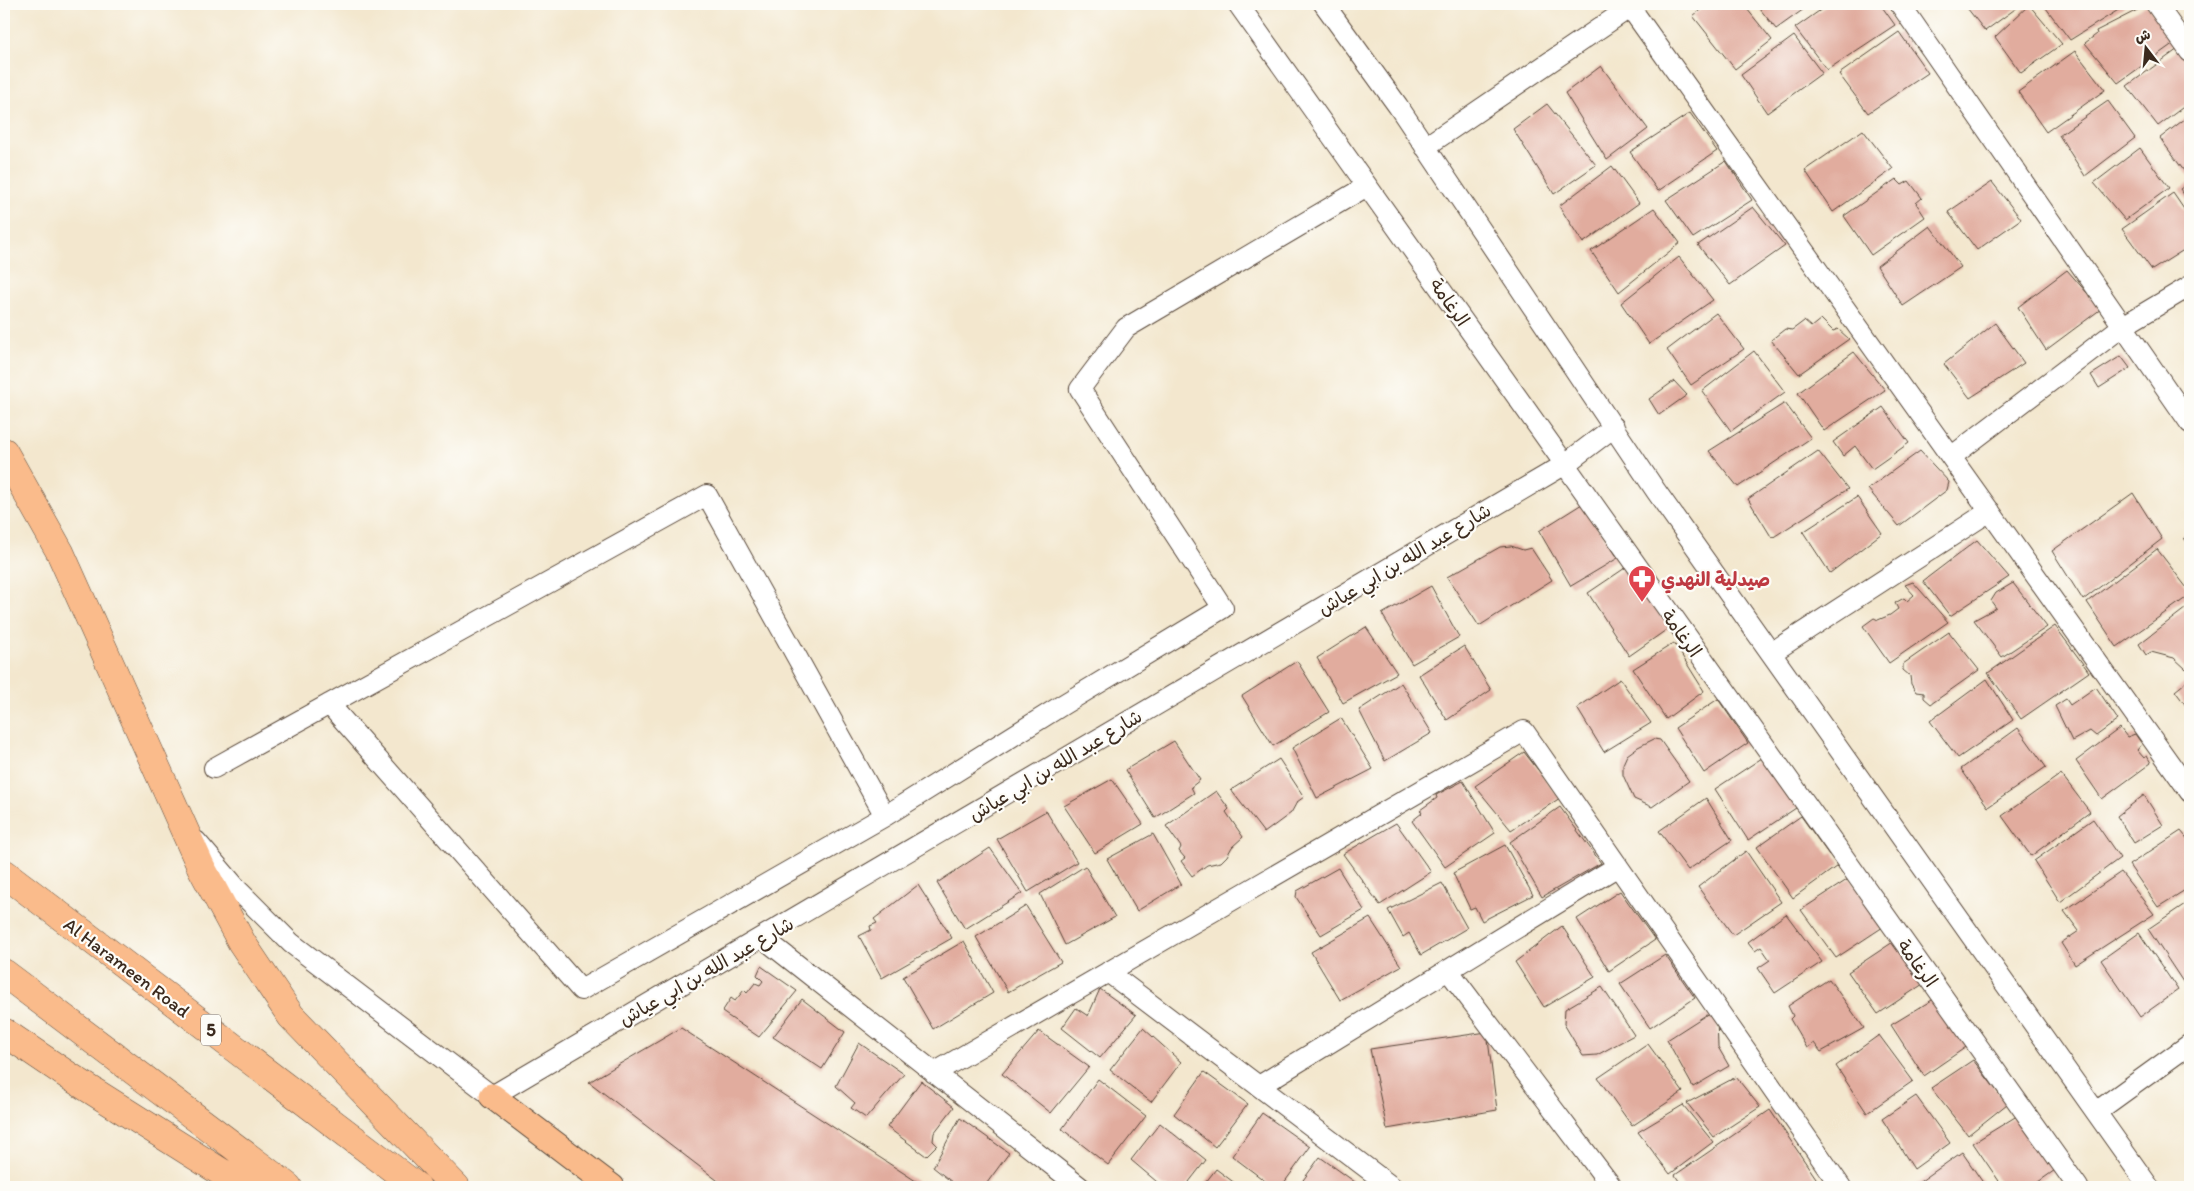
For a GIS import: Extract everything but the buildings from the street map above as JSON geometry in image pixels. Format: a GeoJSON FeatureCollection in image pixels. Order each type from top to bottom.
{"type":"FeatureCollection","features":[{"type":"Feature","properties":{"kind":"highway"},"geometry":{"type":"LineString","coordinates":[[4,452],[60,552],[201,867],[242,942],[291,1016],[456,1187]]}},
{"type":"Feature","properties":{"kind":"highway","name":"Al Harameen Road"},"geometry":{"type":"LineString","coordinates":[[4,873],[418,1187]]}},
{"type":"Feature","properties":{"kind":"highway"},"geometry":{"type":"LineString","coordinates":[[4,972],[288,1187]]}},
{"type":"Feature","properties":{"kind":"highway"},"geometry":{"type":"LineString","coordinates":[[4,1032],[220,1172],[251,1187]]}},
{"type":"Feature","properties":{"kind":"main road"},"geometry":{"type":"LineString","coordinates":[[492,1096],[612,1187]]}},
{"type":"Feature","properties":{"kind":"street","name":"الرغامة"},"geometry":{"type":"LineString","coordinates":[[1238,4],[2075,1186]]}},
{"type":"Feature","properties":{"kind":"street"},"geometry":{"type":"LineString","coordinates":[[1324,4],[1426,146],[1656,491],[2150,1187]]}},
{"type":"Feature","properties":{"kind":"street"},"geometry":{"type":"LineString","coordinates":[[1900,4],[2190,423]]}},
{"type":"Feature","properties":{"kind":"street"},"geometry":{"type":"LineString","coordinates":[[2156,4],[2190,52]]}},
{"type":"Feature","properties":{"kind":"street"},"geometry":{"type":"LineString","coordinates":[[1426,146],[1633,5],[1951,457],[2190,792]]}},
{"type":"Feature","properties":{"kind":"street"},"geometry":{"type":"LineString","coordinates":[[329,704],[581,990],[885,816],[1064,704],[1223,608],[1080,390],[1126,328],[1367,186]]}},
{"type":"Feature","properties":{"kind":"street"},"geometry":{"type":"LineString","coordinates":[[1951,457],[2123,326],[2190,286]]}},
{"type":"Feature","properties":{"kind":"street","name":"شارع عبد الله بن ابي عياش"},"geometry":{"type":"LineString","coordinates":[[492,1096],[1564,465],[1614,427]]}},
{"type":"Feature","properties":{"kind":"street"},"geometry":{"type":"LineString","coordinates":[[214,768],[708,495],[885,816]]}},
{"type":"Feature","properties":{"kind":"street"},"geometry":{"type":"LineString","coordinates":[[1771,653],[1990,512]]}},
{"type":"Feature","properties":{"kind":"street"},"geometry":{"type":"LineString","coordinates":[[934,1073],[1524,731],[1841,1187]]}},
{"type":"Feature","properties":{"kind":"street"},"geometry":{"type":"LineString","coordinates":[[183,825],[238,890],[290,942],[492,1096]]}},
{"type":"Feature","properties":{"kind":"street"},"geometry":{"type":"LineString","coordinates":[[1259,1086],[1618,866]]}},
{"type":"Feature","properties":{"kind":"street"},"geometry":{"type":"LineString","coordinates":[[763,938],[1080,1187]]}},
{"type":"Feature","properties":{"kind":"street"},"geometry":{"type":"LineString","coordinates":[[1448,970],[1612,1187]]}},
{"type":"Feature","properties":{"kind":"street"},"geometry":{"type":"LineString","coordinates":[[1108,972],[1392,1187]]}},
{"type":"Feature","properties":{"kind":"street"},"geometry":{"type":"LineString","coordinates":[[2096,1112],[2190,1044]]}},
{"type":"Feature","properties":{"kind":"place","name":"صيدلية النهدي"},"geometry":{"type":"Point","coordinates":[1642,603]}}]}
